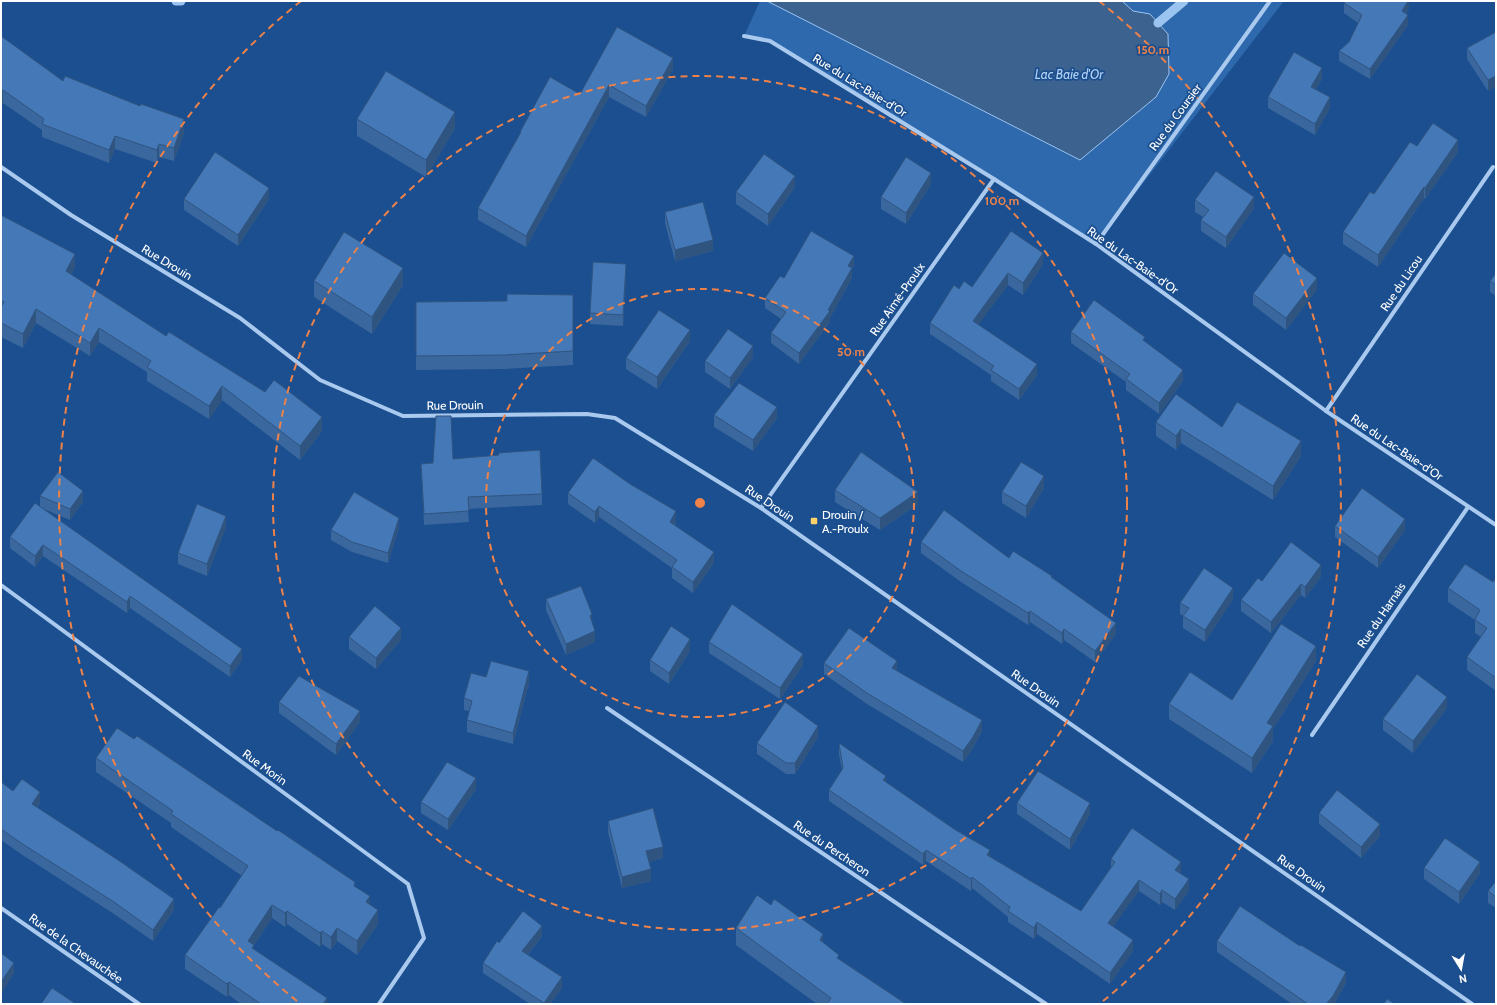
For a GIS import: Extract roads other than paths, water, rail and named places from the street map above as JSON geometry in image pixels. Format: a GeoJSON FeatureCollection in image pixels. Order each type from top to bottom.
{"type":"FeatureCollection","features":[{"type":"Feature","properties":{"kind":"street","name":"Rue du Coursier"},"geometry":{"type":"LineString","coordinates":[[1096,244],[1270,1]]}},
{"type":"Feature","properties":{"kind":"street","name":"Rue du Lac-Baie-d'Or"},"geometry":{"type":"LineString","coordinates":[[744,36],[770,41],[994,179],[1096,244],[1326,411],[1496,525]]}},
{"type":"Feature","properties":{"kind":"street","name":"Rue Drouin"},"geometry":{"type":"LineString","coordinates":[[1,167],[70,215],[240,318],[320,380],[403,416],[587,414],[615,418],[761,508],[1472,1004]]}},
{"type":"Feature","properties":{"kind":"street","name":"Rue du Licou"},"geometry":{"type":"LineString","coordinates":[[1326,411],[1493,167]]}},
{"type":"Feature","properties":{"kind":"street","name":"Rue Aimé-Proulx"},"geometry":{"type":"LineString","coordinates":[[761,508],[994,179]]}},
{"type":"Feature","properties":{"kind":"street","name":"Rue du Harnais"},"geometry":{"type":"LineString","coordinates":[[1312,735],[1468,507]]}},
{"type":"Feature","properties":{"kind":"street","name":"Rue Morin"},"geometry":{"type":"LineString","coordinates":[[1,585],[408,884],[424,938],[379,1004]]}},
{"type":"Feature","properties":{"kind":"street","name":"Rue du Percheron"},"geometry":{"type":"LineString","coordinates":[[607,708],[1046,1004]]}},
{"type":"Feature","properties":{"kind":"street","name":"Rue de la Chevauchée"},"geometry":{"type":"LineString","coordinates":[[1,908],[139,1004]]}},
{"type":"Feature","properties":{"kind":"water","name":"Lac Baie d'Or"},"geometry":{"type":"Polygon","coordinates":[[[767,1],[1122,1],[1133,11],[1150,14],[1168,34],[1169,74],[1156,97],[1080,160],[767,1]]]}},
{"type":"Feature","properties":{"kind":"waterway"},"geometry":{"type":"LineString","coordinates":[[176,1],[181,1]]}},
{"type":"Feature","properties":{"kind":"waterway"},"geometry":{"type":"LineString","coordinates":[[1158,23],[1184,1]]}},
{"type":"Feature","properties":{"kind":"place","name":"Drouin / A.-Proulx"},"geometry":{"type":"Point","coordinates":[814,521]}}]}
